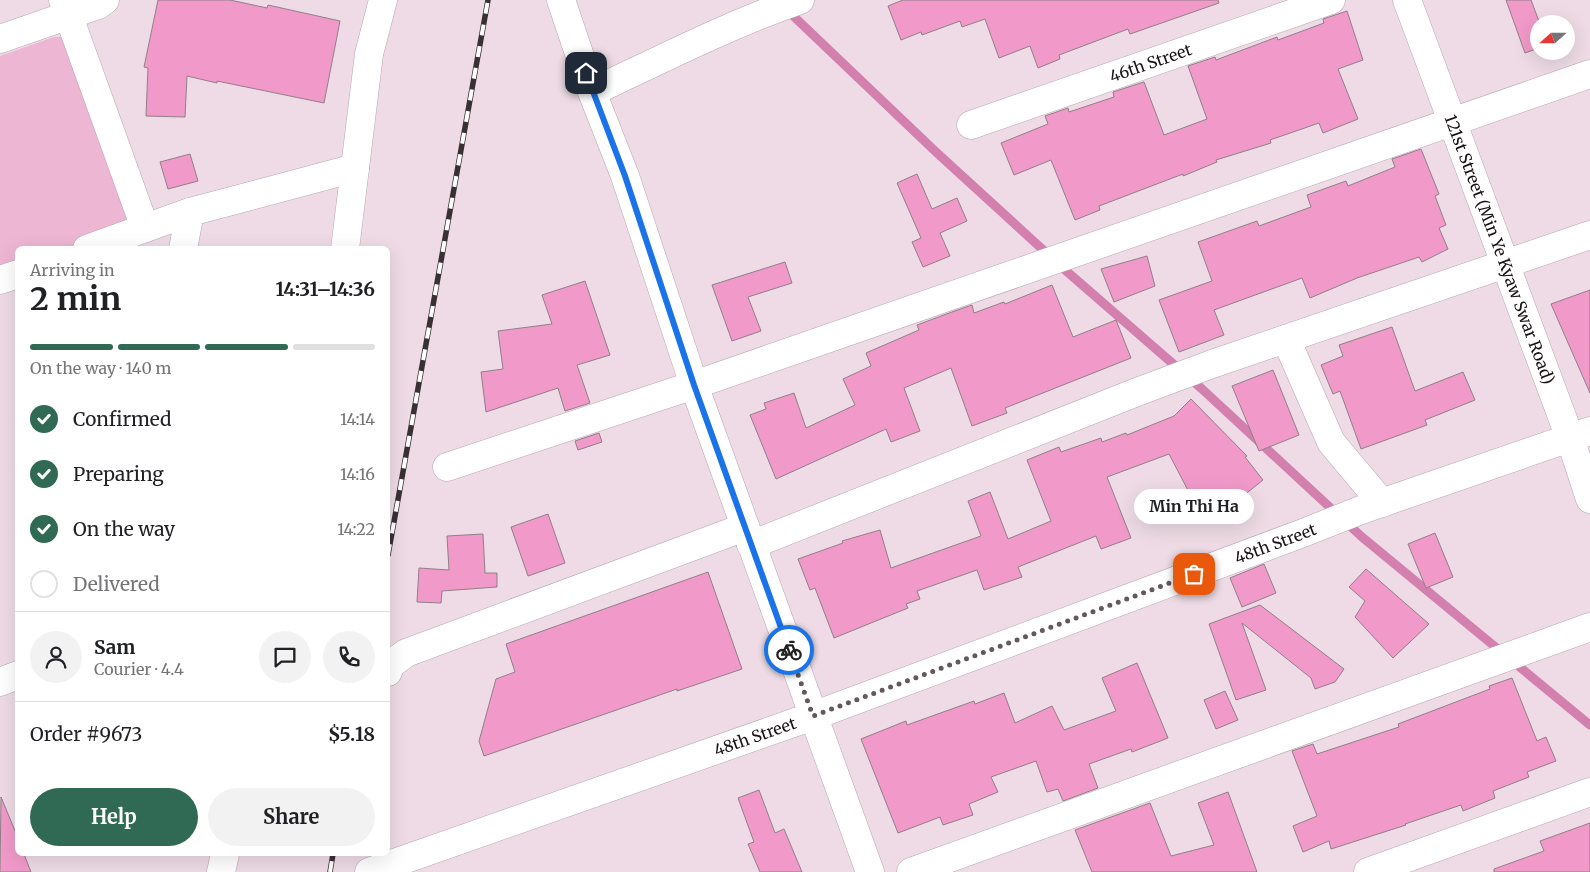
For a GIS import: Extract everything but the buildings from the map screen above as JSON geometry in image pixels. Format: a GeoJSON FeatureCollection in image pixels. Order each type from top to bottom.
{"type":"FeatureCollection","features":[{"type":"Feature","properties":{"kind":"street"},"geometry":{"type":"LineString","coordinates":[[0,39],[66,7],[98,5],[105,0]]}},
{"type":"Feature","properties":{"kind":"street"},"geometry":{"type":"LineString","coordinates":[[345,246],[369,54],[383,0]]}},
{"type":"Feature","properties":{"kind":"street"},"geometry":{"type":"LineString","coordinates":[[562,0],[592,92],[625,176],[694,385],[870,872]]}},
{"type":"Feature","properties":{"kind":"street"},"geometry":{"type":"LineString","coordinates":[[592,92],[772,10],[800,0]]}},
{"type":"Feature","properties":{"kind":"street","name":"46th Street"},"geometry":{"type":"LineString","coordinates":[[971,125],[1331,0]]}},
{"type":"Feature","properties":{"kind":"street","name":"121st Street (Min Ye Kyaw Swar Road)"},"geometry":{"type":"LineString","coordinates":[[1407,0],[1504,264],[1580,434],[1590,499]]}},
{"type":"Feature","properties":{"kind":"street"},"geometry":{"type":"LineString","coordinates":[[66,7],[145,228]]}},
{"type":"Feature","properties":{"kind":"street"},"geometry":{"type":"LineString","coordinates":[[447,467],[694,385],[1590,74]]}},
{"type":"Feature","properties":{"kind":"street"},"geometry":{"type":"LineString","coordinates":[[95,246],[190,212],[355,168]]}},
{"type":"Feature","properties":{"kind":"street"},"geometry":{"type":"LineString","coordinates":[[184,246],[190,212]]}},
{"type":"Feature","properties":{"kind":"street"},"geometry":{"type":"LineString","coordinates":[[390,664],[406,653],[748,536],[1212,364],[1590,235]]}},
{"type":"Feature","properties":{"kind":"street"},"geometry":{"type":"LineString","coordinates":[[0,280],[15,275]]}},
{"type":"Feature","properties":{"kind":"street"},"geometry":{"type":"LineString","coordinates":[[1286,339],[1331,442],[1371,507]]}},
{"type":"Feature","properties":{"kind":"street","name":"48th Street"},"geometry":{"type":"LineString","coordinates":[[369,872],[813,716],[1371,507],[1580,434]]}},
{"type":"Feature","properties":{"kind":"street"},"geometry":{"type":"LineString","coordinates":[[911,872],[1590,627]]}},
{"type":"Feature","properties":{"kind":"street"},"geometry":{"type":"LineString","coordinates":[[0,682],[15,676]]}},
{"type":"Feature","properties":{"kind":"street"},"geometry":{"type":"LineString","coordinates":[[1368,872],[1590,792]]}},
{"type":"Feature","properties":{"kind":"street"},"geometry":{"type":"LineString","coordinates":[[221,872],[225,856]]}},
{"type":"Feature","properties":{"kind":"shaded area"},"geometry":{"type":"Polygon","coordinates":[[[54,37],[61,37],[67,43],[130,217],[120,230],[75,246],[15,246],[15,267],[0,272],[0,56],[54,37]]]}},
{"type":"Feature","properties":{"kind":"waterway"},"geometry":{"type":"LineString","coordinates":[[787,10],[936,152],[1064,269],[1202,389],[1362,537],[1590,725]]}},
{"type":"Feature","properties":{"kind":"railway"},"geometry":{"type":"LineString","coordinates":[[390,544],[488,0]]}},
{"type":"Feature","properties":{"kind":"railway"},"geometry":{"type":"LineString","coordinates":[[330,872],[333,856]]}},
{"type":"Feature","properties":{"kind":"way so far"},"geometry":{"type":"LineString","coordinates":[[789,650],[813,716],[1194,574]]}},
{"type":"Feature","properties":{"kind":"place","name":"Min Thi Ha"},"geometry":{"type":"Point","coordinates":[1194,574]}},
{"type":"Feature","properties":{"kind":"route"},"geometry":{"type":"LineString","coordinates":[[586,73],[625,176],[694,385],[789,650]]}}]}
